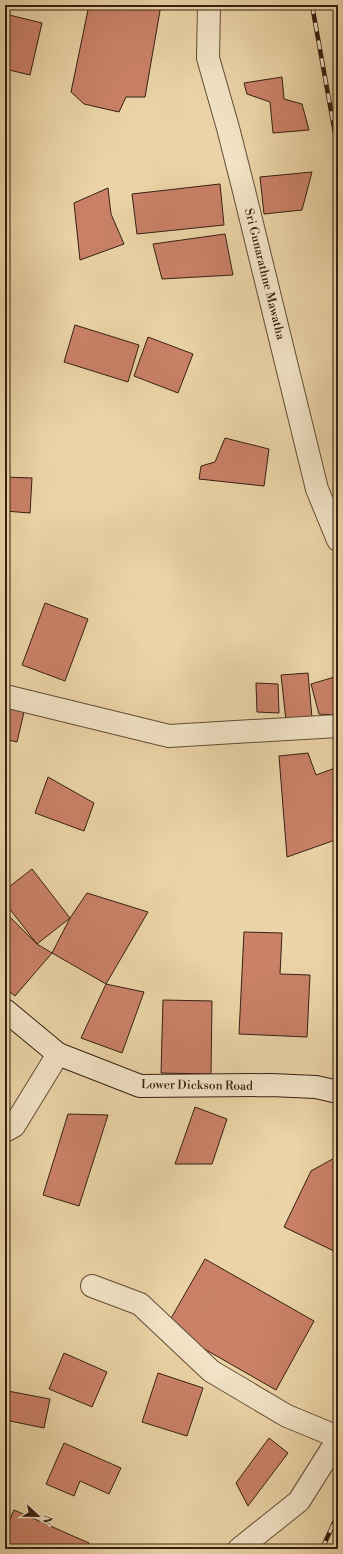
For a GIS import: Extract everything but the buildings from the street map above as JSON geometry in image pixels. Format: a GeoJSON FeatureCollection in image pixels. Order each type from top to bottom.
{"type":"FeatureCollection","features":[{"type":"Feature","properties":{"kind":"street","name":"Sri Gunarathne Mawatha"},"geometry":{"type":"LineString","coordinates":[[209,5],[208,58],[243,184],[317,489],[338,540]]}},
{"type":"Feature","properties":{"kind":"street"},"geometry":{"type":"LineString","coordinates":[[5,696],[169,736],[338,726]]}},
{"type":"Feature","properties":{"kind":"street","name":"Lower Dickson Road"},"geometry":{"type":"LineString","coordinates":[[5,1010],[58,1054],[140,1086],[286,1086],[316,1087],[338,1092]]}},
{"type":"Feature","properties":{"kind":"street"},"geometry":{"type":"LineString","coordinates":[[5,1131],[14,1126],[58,1054]]}},
{"type":"Feature","properties":{"kind":"street"},"geometry":{"type":"LineString","coordinates":[[92,1286],[140,1304],[211,1371],[287,1416],[338,1438],[299,1500],[239,1549]]}},
{"type":"Feature","properties":{"kind":"railway"},"geometry":{"type":"LineString","coordinates":[[312,5],[338,150]]}},
{"type":"Feature","properties":{"kind":"railway"},"geometry":{"type":"LineString","coordinates":[[322,1549],[338,1514]]}}]}
